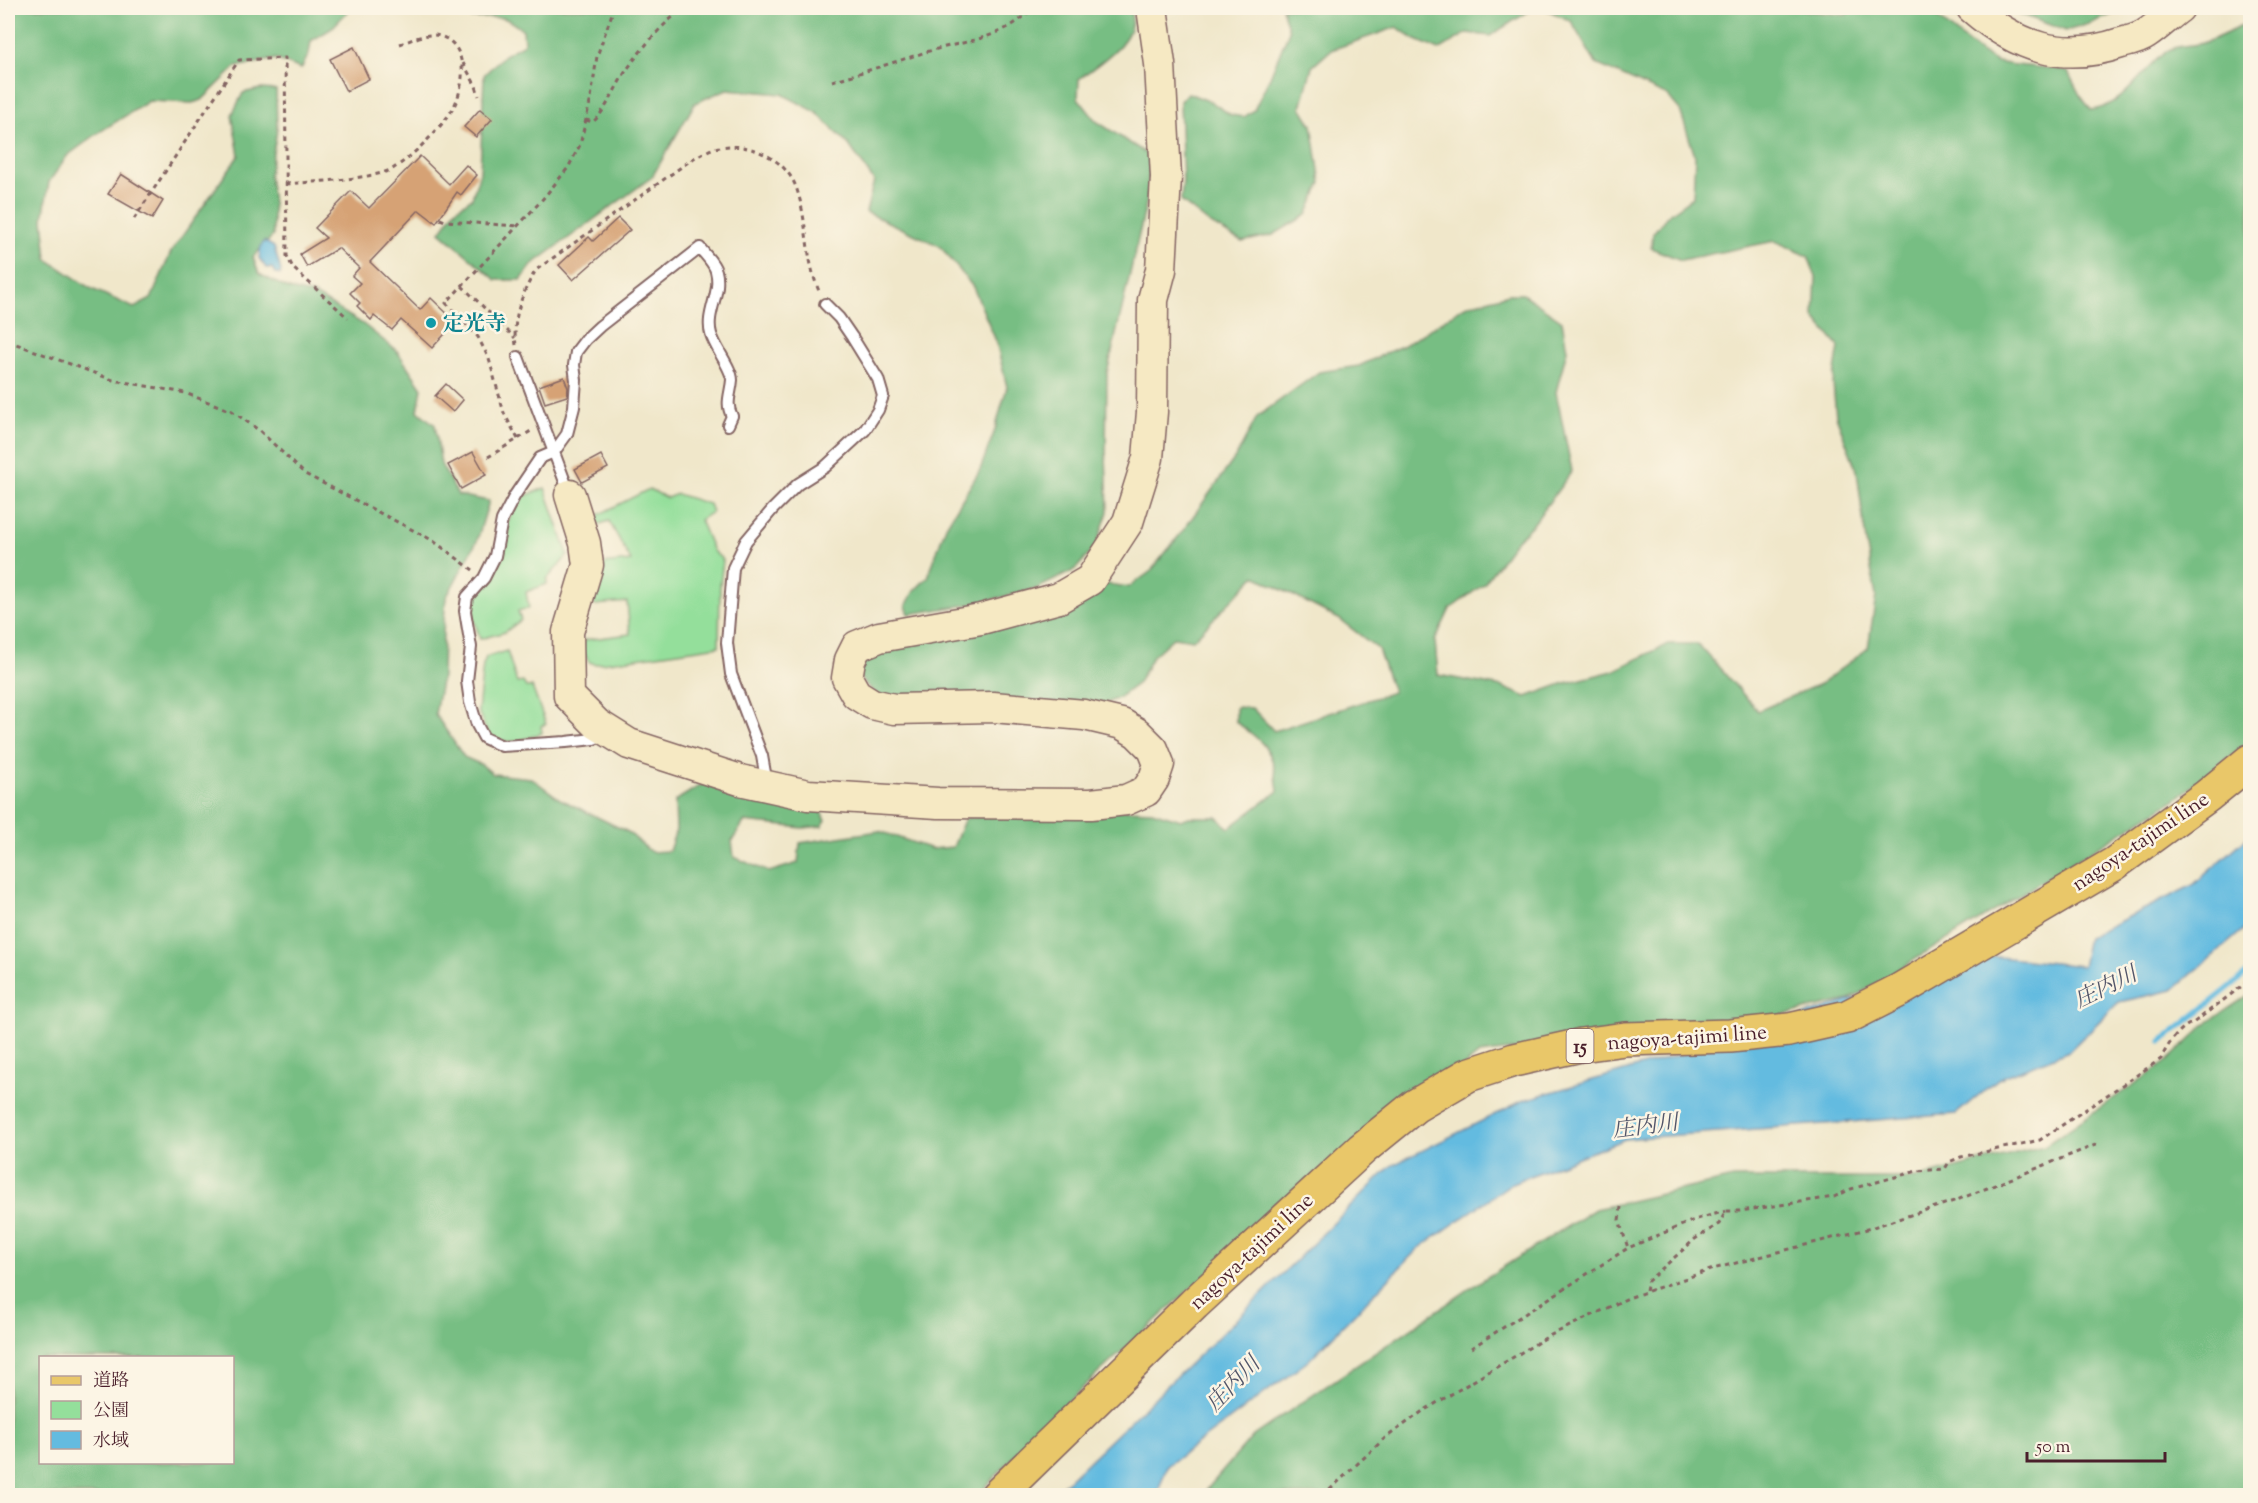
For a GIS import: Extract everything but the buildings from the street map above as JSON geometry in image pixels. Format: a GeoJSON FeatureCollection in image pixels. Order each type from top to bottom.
{"type":"FeatureCollection","features":[{"type":"Feature","properties":{"kind":"main road","name":"nagoya-tajimi line"},"geometry":{"type":"LineString","coordinates":[[997,1496],[1194,1304],[1362,1149],[1415,1106],[1468,1075],[1514,1059],[1581,1045],[1626,1039],[1789,1030],[1847,1017],[1900,990],[2114,864],[2207,796],[2250,761]]}},
{"type":"Feature","properties":{"kind":"street"},"geometry":{"type":"LineString","coordinates":[[570,495],[585,543],[588,565],[568,632],[569,696],[597,724],[628,744],[768,787],[808,795],[938,803],[1091,804],[1126,800],[1146,791],[1154,779],[1159,764],[1153,748],[1137,733],[1122,724],[1084,715],[993,707],[894,709],[872,704],[856,694],[848,678],[850,660],[857,646],[879,637],[981,619],[1059,597],[1090,580],[1128,522],[1148,458],[1152,412],[1153,300],[1161,270],[1166,177],[1160,64],[1152,8]]}},
{"type":"Feature","properties":{"kind":"street"},"geometry":{"type":"LineString","coordinates":[[1972,8],[1991,24],[2023,42],[2045,50],[2070,53],[2106,48],[2145,35],[2179,8]]}},
{"type":"Feature","properties":{"kind":"lane"},"geometry":{"type":"LineString","coordinates":[[610,732],[594,739],[502,746],[484,738],[477,725],[470,702],[467,681],[471,646],[465,611],[467,597],[484,578],[495,556],[502,520],[515,495],[540,458],[554,452],[567,434],[572,419],[575,394],[576,352],[586,339],[700,248],[716,269],[717,291],[711,309],[710,330],[714,346],[732,378],[728,394],[728,408],[732,416],[729,425]]}},
{"type":"Feature","properties":{"kind":"lane"},"geometry":{"type":"LineString","coordinates":[[768,787],[762,756],[731,674],[727,643],[733,568],[747,542],[772,510],[798,484],[825,467],[865,430],[878,410],[883,396],[878,379],[852,337],[825,304]]}},
{"type":"Feature","properties":{"kind":"lane"},"geometry":{"type":"LineString","coordinates":[[518,357],[570,495]]}},
{"type":"Feature","properties":{"kind":"path"},"geometry":{"type":"LineString","coordinates":[[518,439],[504,413],[489,359],[478,337],[446,303],[556,185],[568,168],[580,145],[597,56],[614,8]]}},
{"type":"Feature","properties":{"kind":"path"},"geometry":{"type":"LineString","coordinates":[[586,120],[593,122],[600,115],[626,71],[651,39],[684,8]]}},
{"type":"Feature","properties":{"kind":"path"},"geometry":{"type":"LineString","coordinates":[[832,81],[930,51],[993,35],[1008,28],[1032,8]]}},
{"type":"Feature","properties":{"kind":"path"},"geometry":{"type":"LineString","coordinates":[[400,44],[421,36],[439,35],[457,47],[462,62],[476,86],[478,96]]}},
{"type":"Feature","properties":{"kind":"path"},"geometry":{"type":"LineString","coordinates":[[134,219],[239,60],[285,58],[287,256],[293,268],[348,318]]}},
{"type":"Feature","properties":{"kind":"path"},"geometry":{"type":"LineString","coordinates":[[286,184],[375,175],[393,170],[434,133],[452,111],[461,90],[462,62]]}},
{"type":"Feature","properties":{"kind":"path"},"geometry":{"type":"LineString","coordinates":[[518,357],[515,338],[517,312],[526,287],[536,270],[694,158],[718,147],[741,146],[764,153],[784,170],[796,186],[817,288],[825,304]]}},
{"type":"Feature","properties":{"kind":"path"},"geometry":{"type":"LineString","coordinates":[[440,219],[518,226]]}},
{"type":"Feature","properties":{"kind":"path"},"geometry":{"type":"LineString","coordinates":[[462,286],[515,338]]}},
{"type":"Feature","properties":{"kind":"path"},"geometry":{"type":"LineString","coordinates":[[8,341],[113,380],[185,393],[232,411],[260,431],[305,474],[432,540],[484,578]]}},
{"type":"Feature","properties":{"kind":"path"},"geometry":{"type":"LineString","coordinates":[[488,457],[543,424]]}},
{"type":"Feature","properties":{"kind":"path"},"geometry":{"type":"LineString","coordinates":[[1471,1348],[1628,1248],[1694,1220],[1726,1211],[1834,1197],[1851,1189],[1917,1171],[1945,1169],[1949,1162],[1961,1157],[2040,1140],[2161,1059],[2181,1028],[2193,1023],[2250,980]]}},
{"type":"Feature","properties":{"kind":"path"},"geometry":{"type":"LineString","coordinates":[[1323,1496],[1384,1439],[1423,1411],[1547,1337],[1628,1298],[1713,1269],[1867,1229],[1958,1200],[2098,1144]]}},
{"type":"Feature","properties":{"kind":"path"},"geometry":{"type":"LineString","coordinates":[[1622,1207],[1618,1220],[1628,1248]]}},
{"type":"Feature","properties":{"kind":"path"},"geometry":{"type":"LineString","coordinates":[[1646,1291],[1648,1281],[1695,1239],[1719,1224],[1726,1211]]}},
{"type":"Feature","properties":{"kind":"green space"},"geometry":{"type":"Polygon","coordinates":[[[8,8],[351,8],[331,29],[311,41],[309,54],[301,69],[276,59],[236,67],[202,100],[192,103],[149,101],[101,131],[67,156],[49,182],[43,219],[47,259],[90,288],[134,308],[151,299],[171,252],[239,155],[232,115],[243,93],[260,89],[276,90],[277,130],[269,175],[273,204],[273,236],[253,257],[259,274],[289,289],[315,295],[363,324],[397,351],[422,388],[418,411],[435,425],[441,464],[458,495],[489,501],[477,541],[446,598],[442,676],[435,714],[464,757],[482,765],[493,774],[531,778],[560,799],[628,832],[651,852],[669,851],[676,830],[675,801],[704,783],[819,809],[826,820],[822,826],[803,828],[744,822],[732,841],[734,857],[769,872],[798,863],[800,843],[879,831],[932,849],[953,847],[965,818],[1127,810],[1152,811],[1181,820],[1189,817],[1217,817],[1229,828],[1278,791],[1274,767],[1268,750],[1256,737],[1236,722],[1236,707],[1252,708],[1274,731],[1393,692],[1378,649],[1339,619],[1255,576],[1193,640],[1174,637],[1152,657],[1138,683],[1118,698],[1094,709],[881,699],[858,676],[870,651],[1060,607],[1107,584],[1129,587],[1150,572],[1182,532],[1237,455],[1257,417],[1319,372],[1359,366],[1410,342],[1465,306],[1509,294],[1523,294],[1562,321],[1567,350],[1556,392],[1572,471],[1534,523],[1514,543],[1484,584],[1450,609],[1435,641],[1438,675],[1502,687],[1526,697],[1562,684],[1613,671],[1668,644],[1698,644],[1758,711],[1822,683],[1868,648],[1876,596],[1857,471],[1836,416],[1833,383],[1839,347],[1814,317],[1816,277],[1808,256],[1775,241],[1681,260],[1651,248],[1653,233],[1668,215],[1693,197],[1695,156],[1680,110],[1668,96],[1596,64],[1571,21],[1543,8],[1800,8],[1846,15],[1852,8],[1927,8],[1991,59],[2068,72],[2091,110],[2114,102],[2170,49],[2206,42],[2250,21],[2250,741],[2176,799],[1849,1000],[1774,1017],[1479,1054],[1192,1287],[1053,1415],[978,1495],[8,1495],[8,8]]]}},
{"type":"Feature","properties":{"kind":"green space"},"geometry":{"type":"Polygon","coordinates":[[[454,8],[1130,8],[1132,19],[1130,30],[1124,39],[1108,57],[1079,79],[1078,98],[1096,121],[1150,156],[1147,200],[1107,373],[1108,512],[1096,546],[1075,570],[1036,589],[974,604],[909,614],[906,606],[914,591],[928,577],[946,526],[980,470],[995,430],[1007,387],[996,341],[973,287],[940,246],[866,212],[874,181],[849,145],[816,112],[782,94],[727,89],[695,103],[652,177],[533,264],[521,280],[496,280],[440,232],[456,209],[472,198],[480,172],[484,75],[504,55],[524,44],[523,30],[505,19],[471,18],[454,8]]]}},
{"type":"Feature","properties":{"kind":"green space"},"geometry":{"type":"Polygon","coordinates":[[[1282,8],[1534,8],[1490,36],[1467,33],[1439,50],[1414,39],[1397,27],[1331,50],[1312,67],[1301,107],[1312,125],[1321,183],[1307,215],[1273,235],[1242,242],[1209,223],[1181,201],[1183,180],[1180,101],[1188,93],[1211,102],[1231,115],[1244,117],[1254,110],[1289,31],[1282,8]]]}},
{"type":"Feature","properties":{"kind":"green space"},"geometry":{"type":"Polygon","coordinates":[[[2004,8],[2127,8],[2066,31],[2004,8]]]}},
{"type":"Feature","properties":{"kind":"green space"},"geometry":{"type":"Polygon","coordinates":[[[545,488],[568,555],[547,579],[547,584],[526,592],[529,608],[518,611],[521,620],[505,632],[480,639],[470,607],[475,594],[519,498],[545,488]]]}},
{"type":"Feature","properties":{"kind":"green space"},"geometry":{"type":"Polygon","coordinates":[[[649,489],[667,498],[677,494],[709,504],[712,512],[700,520],[713,551],[723,560],[719,646],[595,664],[589,662],[582,650],[584,640],[630,634],[627,602],[595,605],[586,597],[601,564],[631,561],[609,521],[594,526],[590,519],[649,489]]]}},
{"type":"Feature","properties":{"kind":"green space"},"geometry":{"type":"Polygon","coordinates":[[[507,651],[517,683],[523,682],[526,687],[532,687],[546,724],[541,726],[542,733],[515,742],[503,741],[488,735],[478,711],[486,657],[507,651]]]}},
{"type":"Feature","properties":{"kind":"green space"},"geometry":{"type":"Polygon","coordinates":[[[2250,994],[2250,1495],[1202,1495],[1253,1436],[1481,1281],[1595,1209],[1733,1178],[1916,1178],[2044,1146],[2165,1063],[2210,1021],[2250,994]]]}},
{"type":"Feature","properties":{"kind":"water"},"geometry":{"type":"Polygon","coordinates":[[[264,241],[274,247],[281,271],[280,275],[272,268],[266,268],[259,258],[264,241]]]}},
{"type":"Feature","properties":{"kind":"water","name":"庄内川"},"geometry":{"type":"Polygon","coordinates":[[[2250,835],[2250,924],[2173,990],[2119,1002],[2069,1051],[1998,1079],[1956,1114],[1625,1139],[1512,1183],[1418,1249],[1308,1361],[1167,1466],[1157,1495],[1052,1496],[1245,1311],[1391,1166],[1524,1100],[1693,1051],[1990,956],[2082,966],[2088,937],[2193,885],[2250,835]]]}},
{"type":"Feature","properties":{"kind":"waterway"},"geometry":{"type":"LineString","coordinates":[[2161,1042],[2250,971]]}},
{"type":"Feature","properties":{"kind":"place","name":"定光寺"},"geometry":{"type":"Point","coordinates":[431,323]}}]}
